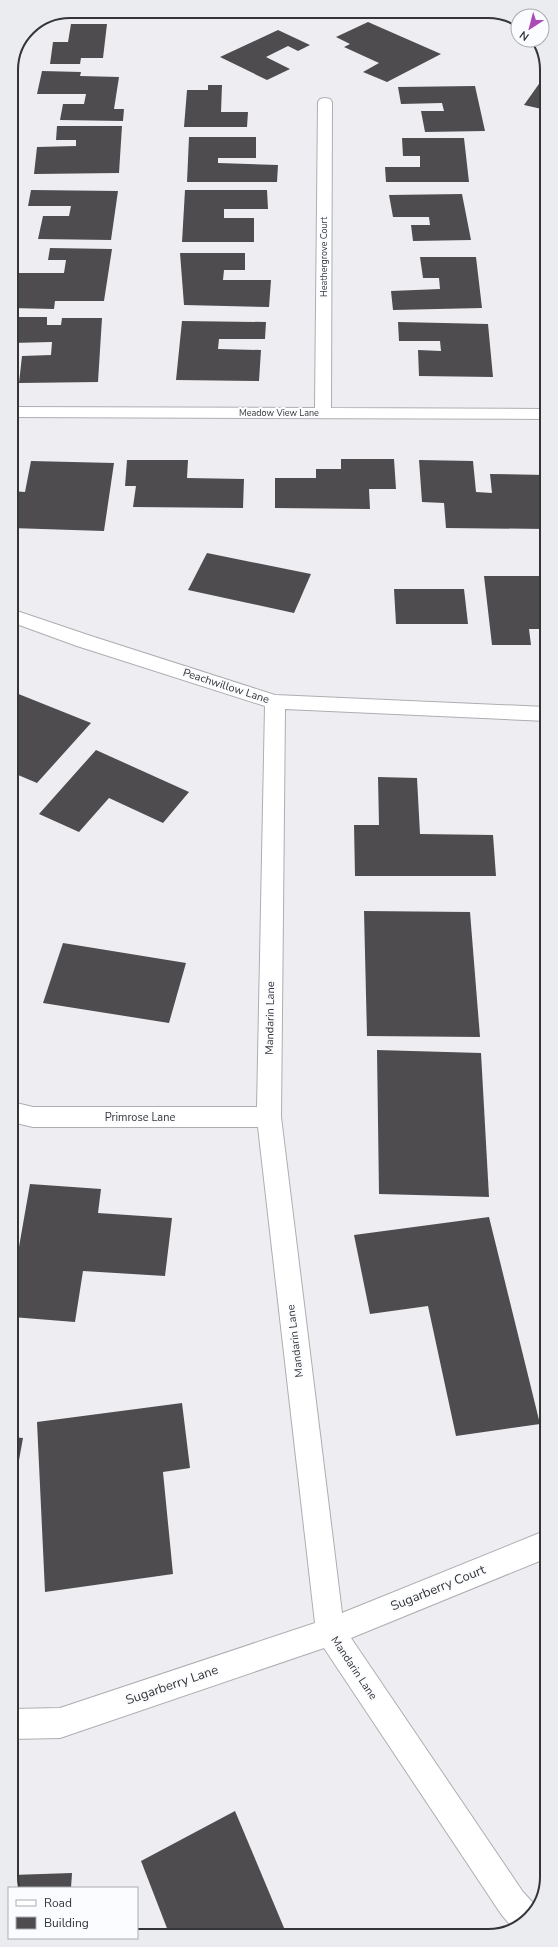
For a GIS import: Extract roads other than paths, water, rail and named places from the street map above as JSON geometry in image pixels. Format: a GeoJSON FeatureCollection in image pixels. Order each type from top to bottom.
{"type":"FeatureCollection","features":[{"type":"Feature","properties":{"kind":"street","name":"Heathergrove Court"},"geometry":{"type":"LineString","coordinates":[[323,413],[325,102]]}},
{"type":"Feature","properties":{"kind":"street","name":"Meadow View Lane"},"geometry":{"type":"LineString","coordinates":[[18,412],[540,414]]}},
{"type":"Feature","properties":{"kind":"street","name":"Peachwillow Lane"},"geometry":{"type":"LineString","coordinates":[[18,617],[84,641],[275,702],[540,714]]}},
{"type":"Feature","properties":{"kind":"street","name":"Mandarin Lane"},"geometry":{"type":"LineString","coordinates":[[275,702],[269,1117],[330,1632],[512,1903],[523,1915]]}},
{"type":"Feature","properties":{"kind":"street","name":"Primrose Lane"},"geometry":{"type":"LineString","coordinates":[[18,1114],[32,1117],[269,1117]]}},
{"type":"Feature","properties":{"kind":"street","name":"Sugarberry Court"},"geometry":{"type":"LineString","coordinates":[[330,1632],[540,1547]]}},
{"type":"Feature","properties":{"kind":"street","name":"Sugarberry Lane"},"geometry":{"type":"LineString","coordinates":[[18,1724],[60,1723],[330,1632]]}}]}
